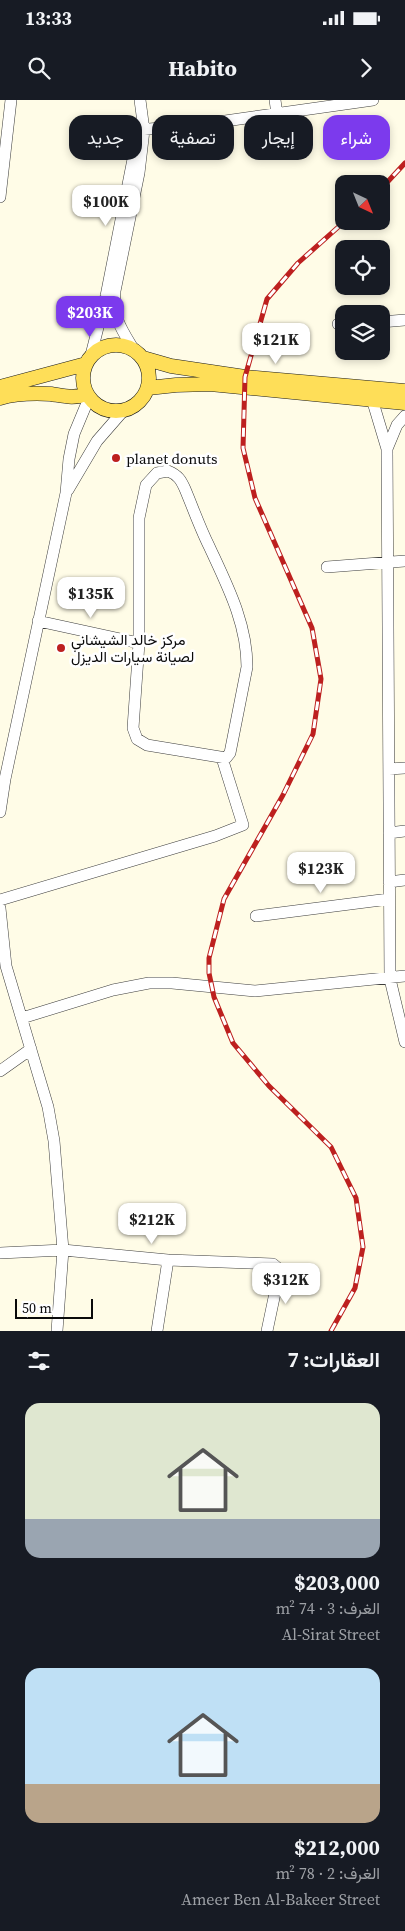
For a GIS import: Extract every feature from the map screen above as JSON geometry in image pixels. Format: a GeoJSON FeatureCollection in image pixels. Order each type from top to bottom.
{"type":"FeatureCollection","features":[{"type":"Feature","properties":{"kind":"main road"},"geometry":{"type":"LineString","coordinates":[[0,387],[88,360],[101,348],[123,345],[138,354],[171,366],[245,377],[405,391]]}},
{"type":"Feature","properties":{"kind":"main road"},"geometry":{"type":"LineString","coordinates":[[88,360],[83,379],[88,396],[102,408],[113,411],[124,410],[134,406],[143,398],[148,388],[150,377],[148,367],[138,354]]}},
{"type":"Feature","properties":{"kind":"main road"},"geometry":{"type":"LineString","coordinates":[[148,388],[210,384],[405,403]]}},
{"type":"Feature","properties":{"kind":"main road"},"geometry":{"type":"LineString","coordinates":[[0,398],[13,394],[28,393],[71,398],[88,396]]}},
{"type":"Feature","properties":{"kind":"street"},"geometry":{"type":"LineString","coordinates":[[0,197],[11,100]]}},
{"type":"Feature","properties":{"kind":"street"},"geometry":{"type":"LineString","coordinates":[[275,100],[277,114]]}},
{"type":"Feature","properties":{"kind":"street"},"geometry":{"type":"LineString","coordinates":[[142,130],[277,114],[373,100]]}},
{"type":"Feature","properties":{"kind":"street"},"geometry":{"type":"LineString","coordinates":[[140,102],[140,115]]}},
{"type":"Feature","properties":{"kind":"street"},"geometry":{"type":"LineString","coordinates":[[88,360],[117,240],[133,160]]}},
{"type":"Feature","properties":{"kind":"street"},"geometry":{"type":"LineString","coordinates":[[138,354],[119,326],[114,308],[115,291],[139,173],[140,160]]}},
{"type":"Feature","properties":{"kind":"street"},"geometry":{"type":"LineString","coordinates":[[390,321],[405,320]]}},
{"type":"Feature","properties":{"kind":"street"},"geometry":{"type":"LineString","coordinates":[[0,812],[5,779],[66,493],[69,459],[74,434],[88,396]]}},
{"type":"Feature","properties":{"kind":"street"},"geometry":{"type":"LineString","coordinates":[[372,399],[387,449],[390,978],[405,1042]]}},
{"type":"Feature","properties":{"kind":"street"},"geometry":{"type":"LineString","coordinates":[[66,493],[97,441],[124,410]]}},
{"type":"Feature","properties":{"kind":"street"},"geometry":{"type":"LineString","coordinates":[[387,449],[397,425],[405,416]]}},
{"type":"Feature","properties":{"kind":"street"},"geometry":{"type":"LineString","coordinates":[[168,471],[175,474],[186,489],[231,595],[240,618],[245,639],[247,654],[245,680],[228,756],[222,758],[147,744],[138,739],[133,728],[139,643],[139,518],[142,497],[151,478],[158,472],[168,471]]}},
{"type":"Feature","properties":{"kind":"street"},"geometry":{"type":"LineString","coordinates":[[327,567],[405,561]]}},
{"type":"Feature","properties":{"kind":"street"},"geometry":{"type":"LineString","coordinates":[[38,621],[139,643]]}},
{"type":"Feature","properties":{"kind":"street"},"geometry":{"type":"LineString","coordinates":[[0,900],[215,836],[243,825],[222,758]]}},
{"type":"Feature","properties":{"kind":"street"},"geometry":{"type":"LineString","coordinates":[[389,769],[405,768]]}},
{"type":"Feature","properties":{"kind":"street"},"geometry":{"type":"LineString","coordinates":[[389,833],[405,831]]}},
{"type":"Feature","properties":{"kind":"street"},"geometry":{"type":"LineString","coordinates":[[389,882],[405,880]]}},
{"type":"Feature","properties":{"kind":"street"},"geometry":{"type":"LineString","coordinates":[[256,916],[389,899]]}},
{"type":"Feature","properties":{"kind":"street"},"geometry":{"type":"LineString","coordinates":[[0,908],[3,966],[22,1018],[48,1107],[54,1141],[63,1250],[57,1331]]}},
{"type":"Feature","properties":{"kind":"street"},"geometry":{"type":"LineString","coordinates":[[22,1018],[113,990],[149,983],[172,982],[256,991],[405,976]]}},
{"type":"Feature","properties":{"kind":"street"},"geometry":{"type":"LineString","coordinates":[[0,1071],[31,1049]]}},
{"type":"Feature","properties":{"kind":"street"},"geometry":{"type":"LineString","coordinates":[[0,1253],[63,1250],[168,1260],[272,1264],[276,1266],[279,1274],[267,1331]]}},
{"type":"Feature","properties":{"kind":"street"},"geometry":{"type":"LineString","coordinates":[[157,1331],[168,1260]]}},
{"type":"Feature","properties":{"kind":"railway"},"geometry":{"type":"LineString","coordinates":[[390,179],[405,163]]}},
{"type":"Feature","properties":{"kind":"railway"},"geometry":{"type":"LineString","coordinates":[[331,1331],[355,1288],[363,1247],[356,1198],[331,1147],[269,1086],[233,1043],[214,997],[209,973],[209,958],[224,899],[283,795],[313,734],[321,679],[312,628],[255,498],[243,448],[245,377],[267,299],[298,263],[335,230]]}},
{"type":"Feature","properties":{"kind":"place","name":"planet donuts"},"geometry":{"type":"Point","coordinates":[116,458]}},
{"type":"Feature","properties":{"kind":"place","name":"مركز خالد الشيشاني لصيانة سيارات الديزل"},"geometry":{"type":"Point","coordinates":[61,648]}}]}
